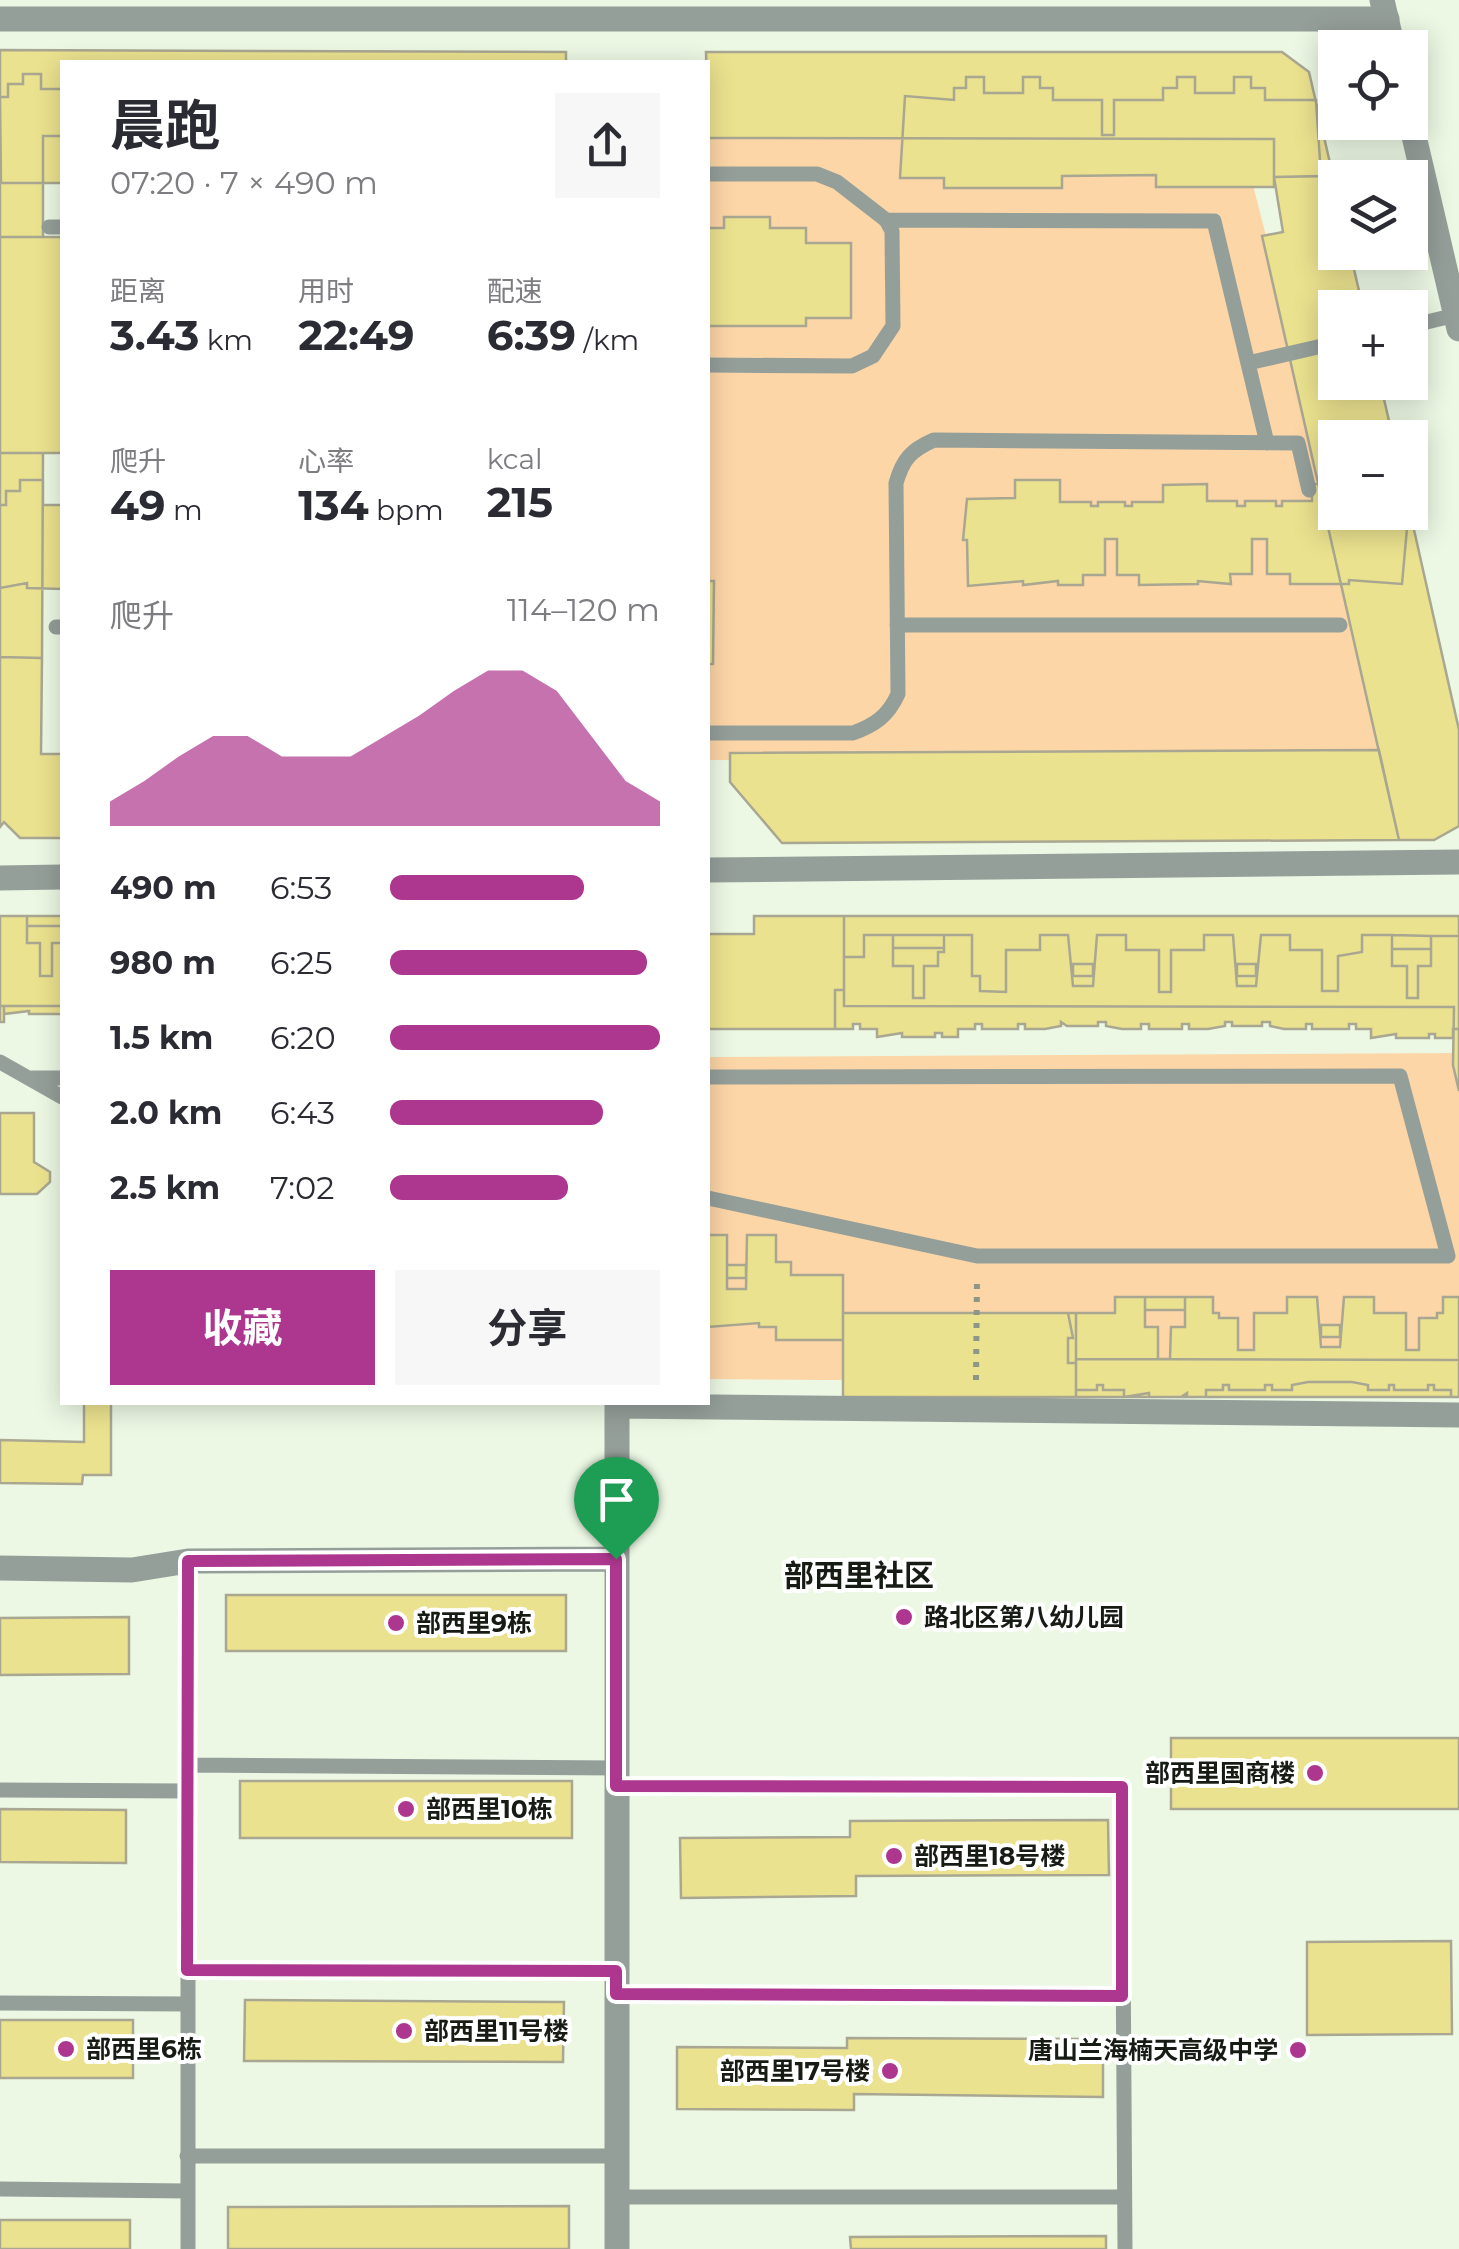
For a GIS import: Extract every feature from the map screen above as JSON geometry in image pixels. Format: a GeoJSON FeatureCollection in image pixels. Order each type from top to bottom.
{"type":"FeatureCollection","features":[{"type":"Feature","properties":{"kind":"street"},"geometry":{"type":"LineString","coordinates":[[0,18],[1384,10]]}},
{"type":"Feature","properties":{"kind":"street"},"geometry":{"type":"LineString","coordinates":[[1415,140],[1457,322]]}},
{"type":"Feature","properties":{"kind":"street"},"geometry":{"type":"LineString","coordinates":[[710,870],[1459,862]]}},
{"type":"Feature","properties":{"kind":"street"},"geometry":{"type":"LineString","coordinates":[[0,878],[60,877]]}},
{"type":"Feature","properties":{"kind":"street"},"geometry":{"type":"LineString","coordinates":[[614,1405],[616,2249]]}},
{"type":"Feature","properties":{"kind":"street"},"geometry":{"type":"LineString","coordinates":[[674,1405],[1459,1414]]}},
{"type":"Feature","properties":{"kind":"street"},"geometry":{"type":"LineString","coordinates":[[0,1568],[132,1570],[188,1561],[616,1559]]}},
{"type":"Feature","properties":{"kind":"lane"},"geometry":{"type":"LineString","coordinates":[[710,174],[817,174],[837,182],[886,220],[892,231],[893,326],[873,356],[852,366],[710,365]]}},
{"type":"Feature","properties":{"kind":"lane"},"geometry":{"type":"LineString","coordinates":[[886,220],[1214,221],[1267,443]]}},
{"type":"Feature","properties":{"kind":"lane"},"geometry":{"type":"LineString","coordinates":[[1428,324],[1457,322]]}},
{"type":"Feature","properties":{"kind":"lane"},"geometry":{"type":"LineString","coordinates":[[1248,363],[1318,347]]}},
{"type":"Feature","properties":{"kind":"lane"},"geometry":{"type":"LineString","coordinates":[[710,733],[853,733],[874,726],[891,710],[898,694],[896,483],[902,463],[914,449],[934,440],[1298,443],[1310,490]]}},
{"type":"Feature","properties":{"kind":"lane"},"geometry":{"type":"LineString","coordinates":[[897,625],[1340,625]]}},
{"type":"Feature","properties":{"kind":"lane"},"geometry":{"type":"LineString","coordinates":[[0,1062],[60,1096]]}},
{"type":"Feature","properties":{"kind":"lane"},"geometry":{"type":"LineString","coordinates":[[710,1077],[1400,1076],[1448,1256],[977,1256],[710,1198]]}},
{"type":"Feature","properties":{"kind":"lane"},"geometry":{"type":"LineString","coordinates":[[28,1078],[60,1078]]}},
{"type":"Feature","properties":{"kind":"lane"},"geometry":{"type":"LineString","coordinates":[[188,1561],[188,2249]]}},
{"type":"Feature","properties":{"kind":"lane"},"geometry":{"type":"LineString","coordinates":[[187,1765],[1122,1787],[1125,2249]]}},
{"type":"Feature","properties":{"kind":"lane"},"geometry":{"type":"LineString","coordinates":[[0,1790],[187,1791]]}},
{"type":"Feature","properties":{"kind":"lane"},"geometry":{"type":"LineString","coordinates":[[187,1970],[1122,1996]]}},
{"type":"Feature","properties":{"kind":"lane"},"geometry":{"type":"LineString","coordinates":[[0,2003],[187,2004]]}},
{"type":"Feature","properties":{"kind":"lane"},"geometry":{"type":"LineString","coordinates":[[187,2156],[616,2156]]}},
{"type":"Feature","properties":{"kind":"lane"},"geometry":{"type":"LineString","coordinates":[[0,2189],[187,2191]]}},
{"type":"Feature","properties":{"kind":"lane"},"geometry":{"type":"LineString","coordinates":[[616,2197],[1124,2197]]}},
{"type":"Feature","properties":{"kind":"path"},"geometry":{"type":"LineString","coordinates":[[976,1410],[977,1256]]}},
{"type":"Feature","properties":{"kind":"shaded area"},"geometry":{"type":"Polygon","coordinates":[[[710,82],[1227,83],[1318,440],[1318,530],[1341,530],[1400,762],[710,760],[710,82]]]}},
{"type":"Feature","properties":{"kind":"shaded area"},"geometry":{"type":"Polygon","coordinates":[[[1459,1053],[1459,1385],[710,1379],[710,1057],[1459,1053]]]}},
{"type":"Feature","properties":{"kind":"building"},"geometry":{"type":"Polygon","coordinates":[[[0,50],[566,52],[566,60],[60,60],[60,136],[43,136],[43,237],[0,237],[0,50]]]}},
{"type":"Feature","properties":{"kind":"building"},"geometry":{"type":"Polygon","coordinates":[[[706,52],[1282,52],[1309,72],[1318,111],[1318,140],[1325,140],[1329,160],[1318,160],[1318,176],[1274,177],[1274,139],[710,138],[710,60],[706,60],[706,52]]]}},
{"type":"Feature","properties":{"kind":"building"},"geometry":{"type":"Polygon","coordinates":[[[23,74],[41,74],[41,89],[60,89],[60,183],[1,183],[0,97],[8,97],[8,84],[23,84],[23,74]]]}},
{"type":"Feature","properties":{"kind":"building"},"geometry":{"type":"Polygon","coordinates":[[[966,77],[984,77],[984,93],[1023,93],[1023,77],[1040,77],[1040,88],[1053,88],[1053,100],[1102,100],[1102,135],[1114,135],[1114,100],[1163,100],[1163,88],[1177,88],[1177,77],[1195,77],[1195,93],[1234,93],[1234,77],[1251,77],[1251,88],[1265,88],[1265,100],[1316,100],[1318,176],[1274,177],[1274,187],[1156,187],[1156,175],[1062,176],[1062,188],[944,188],[944,178],[900,178],[905,96],[954,100],[954,88],[966,88],[966,77]]]}},
{"type":"Feature","properties":{"kind":"building"},"geometry":{"type":"Polygon","coordinates":[[[1318,176],[1318,270],[1354,270],[1359,290],[1318,290],[1318,400],[1384,400],[1389,420],[1318,420],[1318,483],[1262,236],[1283,232],[1274,177],[1318,176]]]}},
{"type":"Feature","properties":{"kind":"building"},"geometry":{"type":"Polygon","coordinates":[[[724,217],[770,217],[770,228],[806,228],[806,243],[851,243],[851,318],[806,318],[806,326],[710,326],[710,228],[724,228],[724,217]]]}},
{"type":"Feature","properties":{"kind":"building"},"geometry":{"type":"Polygon","coordinates":[[[0,237],[60,237],[60,453],[0,453],[0,237]]]}},
{"type":"Feature","properties":{"kind":"building"},"geometry":{"type":"Polygon","coordinates":[[[0,453],[43,453],[42,658],[0,657],[0,453]]]}},
{"type":"Feature","properties":{"kind":"building"},"geometry":{"type":"Polygon","coordinates":[[[20,480],[43,480],[43,505],[60,505],[60,589],[27,588],[27,583],[0,588],[0,505],[6,505],[6,491],[20,491],[20,480]]]}},
{"type":"Feature","properties":{"kind":"building"},"geometry":{"type":"Polygon","coordinates":[[[1015,480],[1060,480],[1060,502],[1091,502],[1091,506],[1098,506],[1098,502],[1125,502],[1125,506],[1132,506],[1132,502],[1163,502],[1163,485],[1207,484],[1207,501],[1237,501],[1237,506],[1245,506],[1245,501],[1276,501],[1276,506],[1282,506],[1282,501],[1312,501],[1312,484],[1318,484],[1318,530],[1407,530],[1402,584],[1349,580],[1349,584],[1290,584],[1290,574],[1267,574],[1267,539],[1252,539],[1252,574],[1230,574],[1231,584],[1198,581],[1139,585],[1139,575],[1117,575],[1117,539],[1105,539],[1105,575],[1083,575],[1083,585],[1058,585],[1058,581],[1023,585],[1023,581],[968,586],[967,540],[963,540],[967,499],[1015,498],[1015,480]]]}},
{"type":"Feature","properties":{"kind":"building"},"geometry":{"type":"Polygon","coordinates":[[[1329,530],[1414,530],[1459,730],[1459,826],[1434,840],[1399,840],[1329,530]]]}},
{"type":"Feature","properties":{"kind":"building"},"geometry":{"type":"Polygon","coordinates":[[[710,581],[714,581],[710,664],[710,581]]]}},
{"type":"Feature","properties":{"kind":"building"},"geometry":{"type":"Polygon","coordinates":[[[0,657],[42,658],[41,754],[60,754],[60,838],[20,838],[4,822],[0,827],[0,657]]]}},
{"type":"Feature","properties":{"kind":"building"},"geometry":{"type":"Polygon","coordinates":[[[1379,750],[1399,840],[782,843],[730,782],[730,753],[1379,750]]]}},
{"type":"Feature","properties":{"kind":"building"},"geometry":{"type":"Polygon","coordinates":[[[0,916],[27,916],[27,943],[40,943],[40,976],[52,976],[52,943],[60,943],[60,1014],[4,1014],[4,1006],[0,1006],[0,916]]]}},
{"type":"Feature","properties":{"kind":"building"},"geometry":{"type":"Polygon","coordinates":[[[0,916],[60,916],[60,1006],[4,1006],[4,1022],[0,1022],[0,916]]]}},
{"type":"Feature","properties":{"kind":"building"},"geometry":{"type":"Polygon","coordinates":[[[27,916],[60,916],[60,926],[27,926],[27,916]]]}},
{"type":"Feature","properties":{"kind":"building"},"geometry":{"type":"Polygon","coordinates":[[[754,916],[844,916],[844,990],[835,990],[835,1029],[710,1029],[710,934],[754,934],[754,916]]]}},
{"type":"Feature","properties":{"kind":"building"},"geometry":{"type":"Polygon","coordinates":[[[844,916],[1459,916],[1459,1091],[1453,1065],[1454,1007],[844,1006],[844,916]]]}},
{"type":"Feature","properties":{"kind":"building"},"geometry":{"type":"Polygon","coordinates":[[[864,935],[893,935],[893,966],[913,966],[913,998],[924,998],[924,966],[938,966],[938,952],[944,952],[944,935],[972,935],[972,976],[980,976],[980,991],[1006,992],[1006,950],[1040,950],[1040,935],[1068,935],[1073,986],[1093,986],[1097,935],[1126,935],[1126,950],[1159,950],[1159,992],[1171,992],[1171,950],[1204,950],[1204,935],[1233,935],[1237,986],[1256,986],[1261,935],[1290,935],[1290,950],[1322,950],[1322,991],[1338,991],[1338,956],[1362,952],[1362,935],[1392,935],[1392,966],[1407,966],[1407,998],[1418,998],[1418,966],[1431,966],[1431,936],[1459,936],[1459,1029],[1453,1029],[1453,1038],[1429,1034],[1429,1038],[1396,1038],[1396,1034],[1371,1038],[1371,1029],[1356,1029],[1356,1024],[1349,1024],[1349,1029],[1312,1029],[1312,1024],[1306,1024],[1306,1029],[1284,1029],[1270,1026],[1270,1022],[1262,1022],[1262,1026],[1232,1026],[1232,1022],[1225,1022],[1225,1026],[1208,1029],[1189,1029],[1189,1024],[1182,1024],[1182,1029],[1149,1029],[1149,1024],[1141,1024],[1141,1029],[1122,1029],[1106,1026],[1106,1022],[1098,1022],[1098,1026],[1067,1026],[1061,1022],[1061,1026],[1045,1029],[1025,1029],[1025,1024],[1018,1024],[1018,1029],[982,1029],[982,1024],[975,1024],[975,1029],[958,1029],[958,1037],[935,1033],[935,1037],[902,1037],[902,1033],[877,1037],[877,1029],[860,1029],[860,1024],[853,1024],[853,1029],[835,1029],[835,990],[844,990],[844,957],[864,957],[864,935]]]}},
{"type":"Feature","properties":{"kind":"building"},"geometry":{"type":"Polygon","coordinates":[[[893,935],[944,935],[944,948],[893,948],[893,935]]]}},
{"type":"Feature","properties":{"kind":"building"},"geometry":{"type":"Polygon","coordinates":[[[1392,935],[1431,936],[1431,949],[1392,949],[1392,935]]]}},
{"type":"Feature","properties":{"kind":"building"},"geometry":{"type":"Polygon","coordinates":[[[1073,964],[1093,964],[1093,976],[1073,976],[1073,964]]]}},
{"type":"Feature","properties":{"kind":"building"},"geometry":{"type":"Polygon","coordinates":[[[1237,964],[1256,964],[1256,976],[1237,976],[1237,964]]]}},
{"type":"Feature","properties":{"kind":"building"},"geometry":{"type":"Polygon","coordinates":[[[0,1113],[34,1113],[34,1162],[50,1172],[50,1182],[37,1194],[0,1194],[0,1113]]]}},
{"type":"Feature","properties":{"kind":"building"},"geometry":{"type":"Polygon","coordinates":[[[710,1235],[727,1235],[727,1289],[746,1289],[747,1235],[776,1235],[776,1262],[791,1262],[791,1275],[843,1275],[843,1340],[776,1340],[776,1327],[759,1327],[759,1323],[710,1327],[710,1235]]]}},
{"type":"Feature","properties":{"kind":"building"},"geometry":{"type":"Polygon","coordinates":[[[727,1265],[746,1265],[746,1278],[727,1278],[727,1265]]]}},
{"type":"Feature","properties":{"kind":"building"},"geometry":{"type":"Polygon","coordinates":[[[1115,1297],[1145,1297],[1145,1327],[1158,1327],[1158,1359],[1170,1359],[1171,1327],[1185,1327],[1185,1297],[1213,1297],[1213,1313],[1219,1313],[1219,1318],[1238,1318],[1238,1350],[1254,1350],[1254,1313],[1287,1313],[1287,1297],[1317,1297],[1321,1347],[1340,1347],[1344,1297],[1374,1297],[1374,1313],[1406,1313],[1406,1350],[1419,1350],[1419,1318],[1437,1318],[1437,1313],[1443,1313],[1443,1297],[1459,1297],[1459,1397],[1451,1397],[1451,1390],[1434,1390],[1434,1385],[1428,1385],[1428,1390],[1394,1390],[1394,1385],[1389,1385],[1389,1390],[1368,1390],[1368,1385],[1352,1382],[1308,1382],[1292,1385],[1292,1390],[1272,1390],[1272,1385],[1265,1385],[1265,1390],[1229,1390],[1229,1385],[1223,1385],[1223,1390],[1206,1390],[1206,1397],[1187,1397],[1187,1393],[1181,1397],[1149,1397],[1149,1393],[1124,1397],[1124,1390],[1103,1390],[1103,1385],[1097,1385],[1097,1390],[1076,1390],[1076,1363],[1068,1363],[1068,1338],[1073,1338],[1068,1313],[1115,1313],[1115,1297]]]}},
{"type":"Feature","properties":{"kind":"building"},"geometry":{"type":"Polygon","coordinates":[[[1145,1297],[1185,1297],[1185,1310],[1145,1310],[1145,1297]]]}},
{"type":"Feature","properties":{"kind":"building"},"geometry":{"type":"Polygon","coordinates":[[[843,1313],[1076,1313],[1076,1397],[843,1397],[843,1313]]]}},
{"type":"Feature","properties":{"kind":"building"},"geometry":{"type":"Polygon","coordinates":[[[1321,1325],[1340,1325],[1340,1337],[1321,1337],[1321,1325]]]}},
{"type":"Feature","properties":{"kind":"building"},"geometry":{"type":"Polygon","coordinates":[[[1076,1359],[1459,1360],[1459,1397],[1076,1397],[1076,1359]]]}},
{"type":"Feature","properties":{"kind":"building"},"geometry":{"type":"Polygon","coordinates":[[[84,1405],[111,1405],[111,1475],[83,1475],[82,1484],[0,1483],[0,1440],[84,1442],[84,1405]]]}},
{"type":"Feature","properties":{"kind":"building","name":"部西里9栋"},"geometry":{"type":"Polygon","coordinates":[[[226,1595],[566,1595],[566,1651],[226,1651],[226,1595]]]}},
{"type":"Feature","properties":{"kind":"building"},"geometry":{"type":"Polygon","coordinates":[[[129,1617],[129,1674],[0,1675],[0,1618],[129,1617]]]}},
{"type":"Feature","properties":{"kind":"building","name":"部西里国商楼"},"geometry":{"type":"Polygon","coordinates":[[[1171,1738],[1459,1738],[1459,1809],[1171,1809],[1171,1738]]]}},
{"type":"Feature","properties":{"kind":"building","name":"部西里10栋"},"geometry":{"type":"Polygon","coordinates":[[[240,1781],[572,1781],[572,1838],[240,1838],[240,1781]]]}},
{"type":"Feature","properties":{"kind":"building"},"geometry":{"type":"Polygon","coordinates":[[[0,1809],[126,1810],[126,1863],[0,1862],[0,1809]]]}},
{"type":"Feature","properties":{"kind":"building","name":"部西里18号楼"},"geometry":{"type":"Polygon","coordinates":[[[1108,1820],[1109,1875],[856,1876],[856,1896],[681,1898],[680,1838],[850,1837],[850,1821],[1108,1820]]]}},
{"type":"Feature","properties":{"kind":"building"},"geometry":{"type":"Polygon","coordinates":[[[1451,1941],[1452,2034],[1307,2035],[1307,1942],[1451,1941]]]}},
{"type":"Feature","properties":{"kind":"building","name":"部西里11号楼"},"geometry":{"type":"Polygon","coordinates":[[[245,2000],[564,2002],[563,2062],[244,2061],[245,2000]]]}},
{"type":"Feature","properties":{"kind":"building","name":"部西里6栋"},"geometry":{"type":"Polygon","coordinates":[[[0,2020],[133,2020],[133,2078],[0,2078],[0,2020]]]}},
{"type":"Feature","properties":{"kind":"building","name":"部西里17号楼"},"geometry":{"type":"Polygon","coordinates":[[[847,2038],[1103,2039],[1103,2097],[854,2094],[854,2110],[677,2109],[677,2047],[847,2048],[847,2038]]]}},
{"type":"Feature","properties":{"kind":"building"},"geometry":{"type":"Polygon","coordinates":[[[569,2206],[569,2249],[228,2249],[228,2207],[569,2206]]]}},
{"type":"Feature","properties":{"kind":"building"},"geometry":{"type":"Polygon","coordinates":[[[0,2220],[130,2220],[130,2249],[0,2249],[0,2220]]]}},
{"type":"Feature","properties":{"kind":"building"},"geometry":{"type":"Polygon","coordinates":[[[1106,2236],[1106,2249],[851,2249],[850,2237],[1106,2236]]]}},
{"type":"Feature","properties":{"kind":"place","name":"路北区第八幼儿园"},"geometry":{"type":"Point","coordinates":[904,1617]}},
{"type":"Feature","properties":{"kind":"place","name":"部西里9栋"},"geometry":{"type":"Point","coordinates":[396,1623]}},
{"type":"Feature","properties":{"kind":"place","name":"部西里国商楼"},"geometry":{"type":"Point","coordinates":[1315,1773]}},
{"type":"Feature","properties":{"kind":"place","name":"部西里10栋"},"geometry":{"type":"Point","coordinates":[406,1809]}},
{"type":"Feature","properties":{"kind":"place","name":"部西里18号楼"},"geometry":{"type":"Point","coordinates":[894,1856]}},
{"type":"Feature","properties":{"kind":"place","name":"部西里11号楼"},"geometry":{"type":"Point","coordinates":[404,2031]}},
{"type":"Feature","properties":{"kind":"place","name":"部西里6栋"},"geometry":{"type":"Point","coordinates":[66,2049]}},
{"type":"Feature","properties":{"kind":"place","name":"唐山兰海楠天高级中学"},"geometry":{"type":"Point","coordinates":[1298,2050]}},
{"type":"Feature","properties":{"kind":"place","name":"部西里17号楼"},"geometry":{"type":"Point","coordinates":[890,2071]}},
{"type":"Feature","properties":{"kind":"district","name":"部西里社区"},"geometry":{"type":"Point","coordinates":[859,1576]}},
{"type":"Feature","properties":{"kind":"route"},"geometry":{"type":"LineString","coordinates":[[616,1559],[616,1786],[1122,1787],[1122,1996],[616,1994],[616,1971],[187,1970],[188,1561],[616,1559]]}}]}
